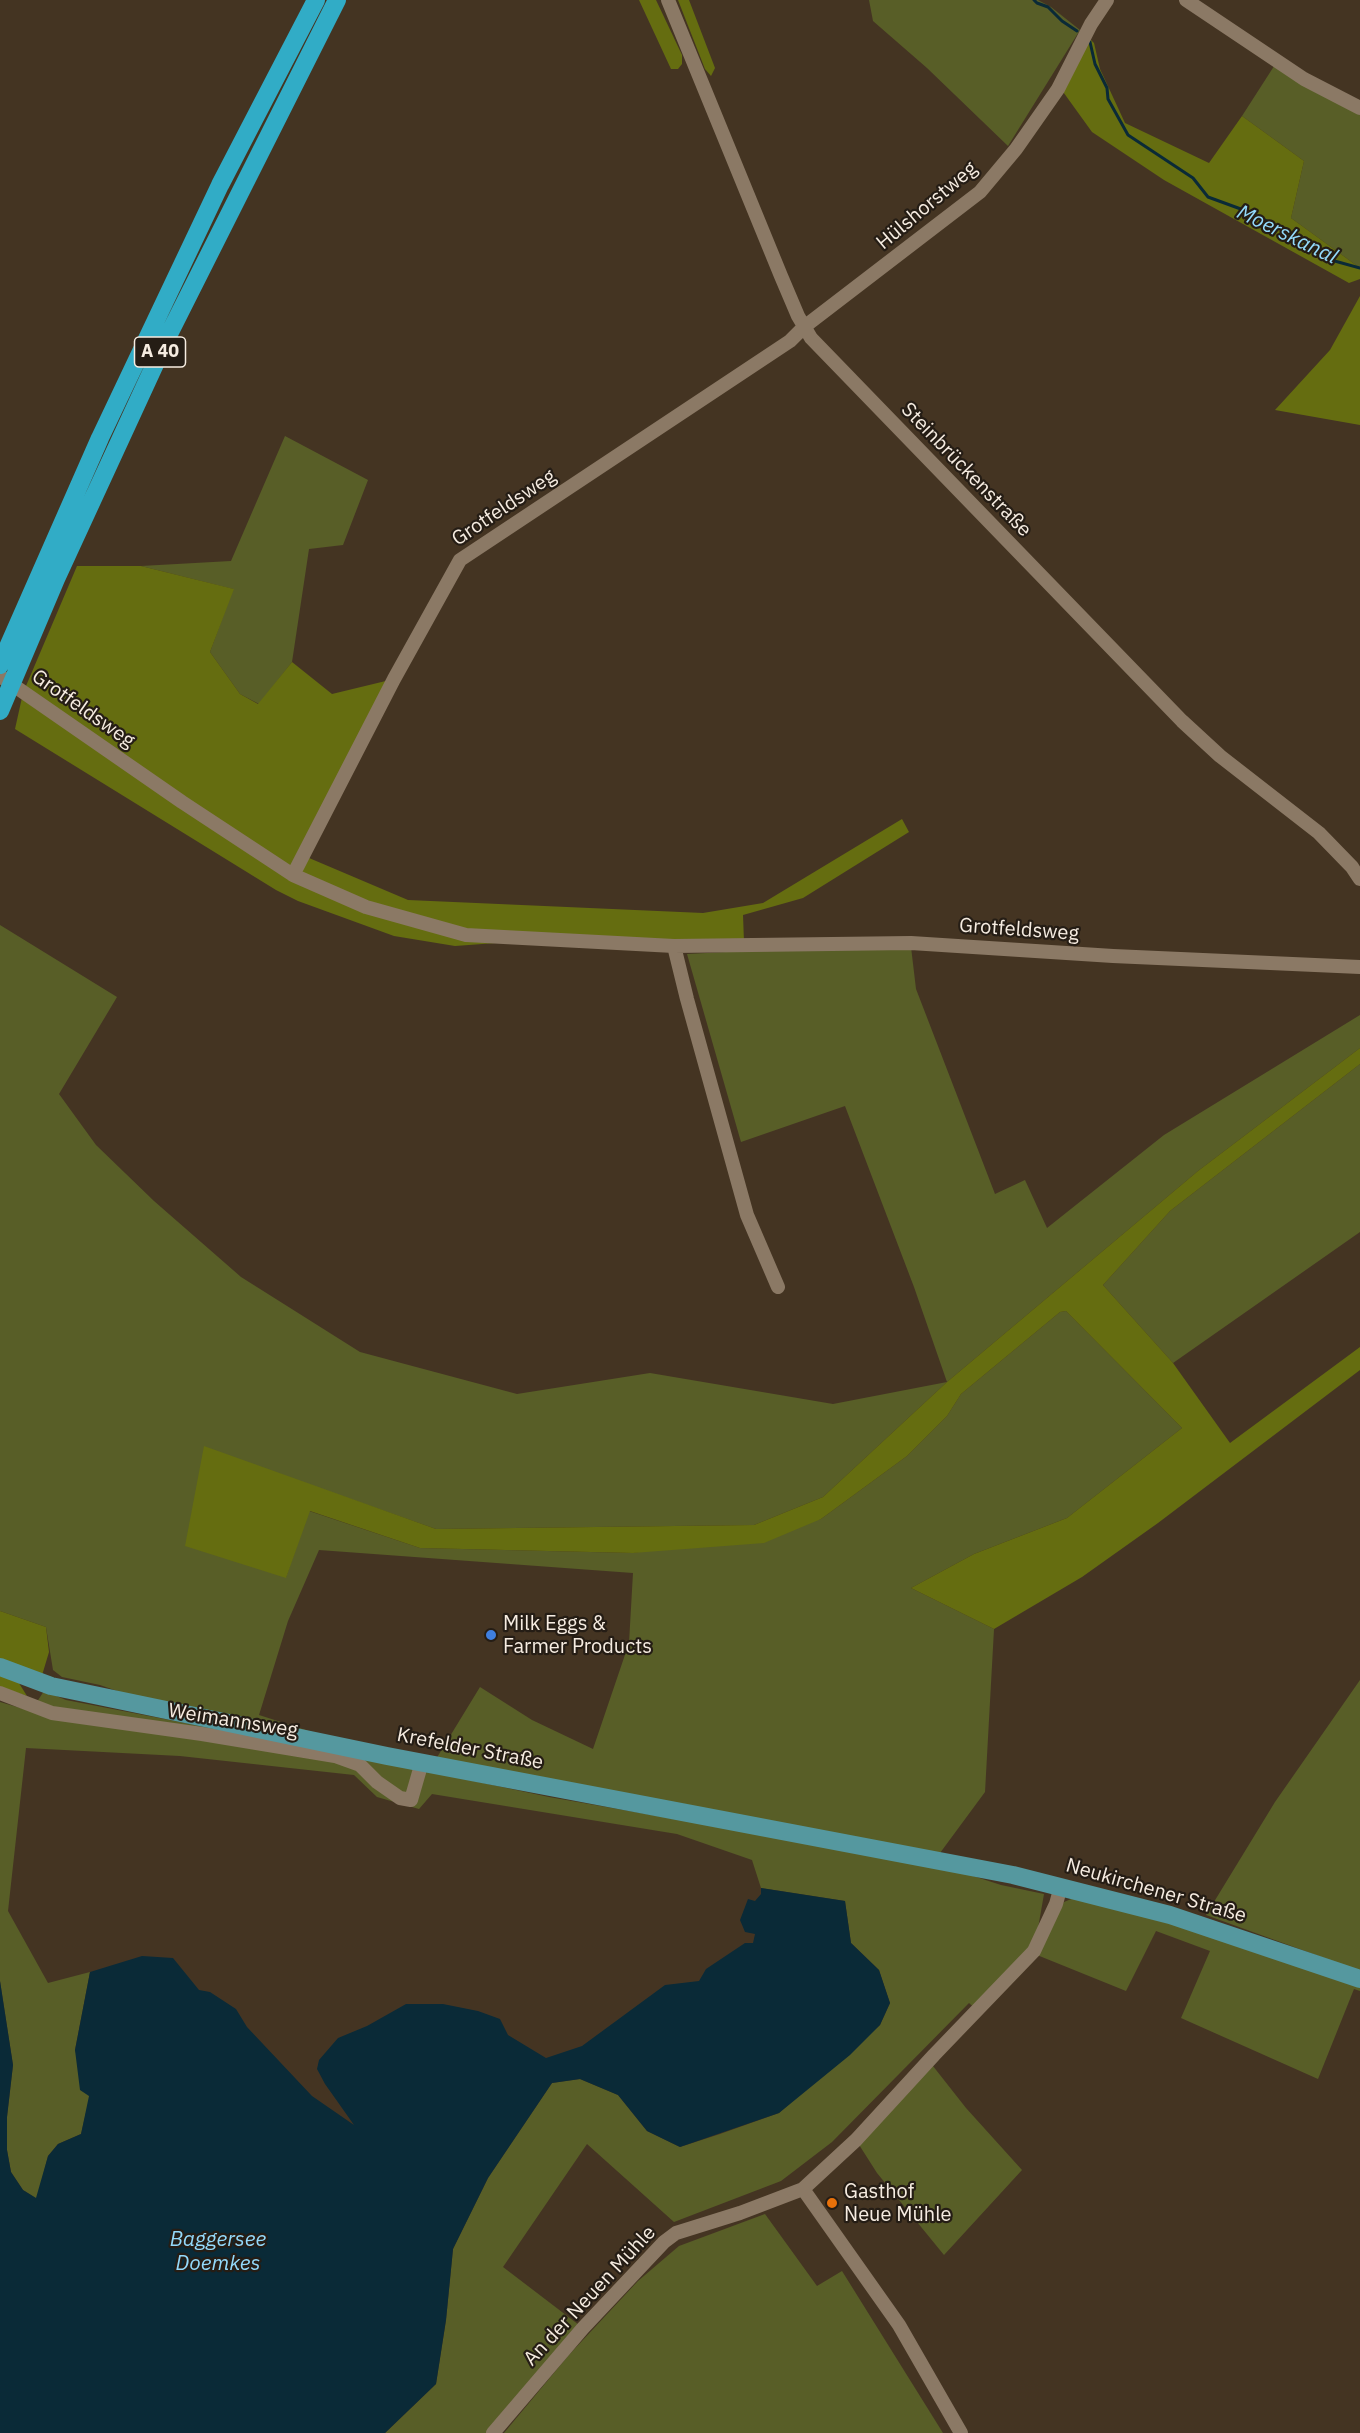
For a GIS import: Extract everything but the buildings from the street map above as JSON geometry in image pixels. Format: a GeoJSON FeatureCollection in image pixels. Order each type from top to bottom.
{"type":"FeatureCollection","features":[{"type":"Feature","properties":{"kind":"highway","name":"A 40"},"geometry":{"type":"LineString","coordinates":[[0,665],[100,438],[220,185],[316,0]]}},
{"type":"Feature","properties":{"kind":"highway","name":"A 40"},"geometry":{"type":"LineString","coordinates":[[0,711],[61,569],[168,336],[337,0]]}},
{"type":"Feature","properties":{"kind":"main road","name":"Krefelder Straße"},"geometry":{"type":"LineString","coordinates":[[0,1667],[51,1686],[422,1762],[936,1860]]}},
{"type":"Feature","properties":{"kind":"main road","name":"Neukirchener Straße"},"geometry":{"type":"LineString","coordinates":[[936,1860],[1061,1886],[1170,1915],[1360,1979]]}},
{"type":"Feature","properties":{"kind":"street","name":"Steinbrückenstraße"},"geometry":{"type":"LineString","coordinates":[[668,0],[804,327],[811,338],[1182,721],[1220,756],[1318,833],[1345,859],[1360,879]]}},
{"type":"Feature","properties":{"kind":"street","name":"Hülshorstweg"},"geometry":{"type":"LineString","coordinates":[[804,327],[980,192],[1016,149],[1058,89],[1091,24],[1107,0]]}},
{"type":"Feature","properties":{"kind":"street"},"geometry":{"type":"LineString","coordinates":[[1186,0],[1304,79],[1360,108]]}},
{"type":"Feature","properties":{"kind":"street","name":"Grotfeldsweg"},"geometry":{"type":"LineString","coordinates":[[293,875],[394,679],[460,560],[789,341],[804,327]]}},
{"type":"Feature","properties":{"kind":"street","name":"Grotfeldsweg"},"geometry":{"type":"LineString","coordinates":[[0,676],[182,802],[293,875],[366,908],[466,935],[674,946],[911,943],[1113,956],[1360,967]]}},
{"type":"Feature","properties":{"kind":"street"},"geometry":{"type":"LineString","coordinates":[[674,946],[747,1215],[778,1287]]}},
{"type":"Feature","properties":{"kind":"street","name":"Weimannsweg"},"geometry":{"type":"LineString","coordinates":[[0,1693],[52,1713],[335,1756],[360,1765],[377,1782],[400,1798],[411,1800],[422,1762]]}},
{"type":"Feature","properties":{"kind":"street","name":"An der Neuen Mühle"},"geometry":{"type":"LineString","coordinates":[[493,2433],[583,2328],[664,2242],[676,2233],[740,2213],[803,2189],[856,2140],[1034,1952],[1061,1886]]}},
{"type":"Feature","properties":{"kind":"street"},"geometry":{"type":"LineString","coordinates":[[803,2189],[898,2325],[961,2433]]}},
{"type":"Feature","properties":{"kind":"green space"},"geometry":{"type":"Polygon","coordinates":[[[639,0],[656,0],[682,55],[682,64],[678,69],[671,69],[639,0]]]}},
{"type":"Feature","properties":{"kind":"green space"},"geometry":{"type":"Polygon","coordinates":[[[678,0],[689,0],[715,68],[711,76],[705,69],[678,0]]]}},
{"type":"Feature","properties":{"kind":"green space"},"geometry":{"type":"Polygon","coordinates":[[[869,0],[1038,0],[1051,7],[1080,30],[1008,146],[927,68],[873,21],[869,0]]]}},
{"type":"Feature","properties":{"kind":"green space"},"geometry":{"type":"Polygon","coordinates":[[[1087,36],[1094,43],[1100,69],[1125,123],[1209,163],[1242,116],[1304,161],[1291,218],[1360,268],[1360,279],[1349,283],[1164,180],[1092,132],[1061,89],[1087,36]]]}},
{"type":"Feature","properties":{"kind":"green space"},"geometry":{"type":"Polygon","coordinates":[[[1278,60],[1360,108],[1360,268],[1291,218],[1304,161],[1242,116],[1278,60]]]}},
{"type":"Feature","properties":{"kind":"green space"},"geometry":{"type":"Polygon","coordinates":[[[1360,296],[1360,425],[1275,410],[1330,350],[1360,296]]]}},
{"type":"Feature","properties":{"kind":"green space"},"geometry":{"type":"Polygon","coordinates":[[[285,436],[368,480],[343,545],[309,549],[292,662],[259,704],[240,694],[210,652],[233,589],[141,566],[231,561],[285,436]]]}},
{"type":"Feature","properties":{"kind":"green space"},"geometry":{"type":"Polygon","coordinates":[[[77,566],[141,566],[234,589],[210,652],[240,694],[258,704],[292,662],[332,694],[394,679],[302,855],[408,900],[703,913],[763,903],[902,819],[909,832],[803,898],[743,915],[744,942],[496,943],[455,946],[394,936],[298,901],[276,890],[15,729],[23,693],[77,566]]]}},
{"type":"Feature","properties":{"kind":"green space"},"geometry":{"type":"Polygon","coordinates":[[[0,925],[117,997],[59,1094],[96,1145],[154,1201],[241,1277],[360,1352],[517,1394],[650,1373],[833,1404],[947,1382],[823,1497],[754,1525],[436,1529],[273,1472],[286,1577],[309,1511],[420,1548],[633,1553],[821,1519],[907,1456],[947,1416],[961,1394],[1060,1312],[1066,1311],[1182,1428],[1067,1518],[974,1554],[911,1588],[994,1629],[985,1792],[940,1853],[433,1764],[480,1687],[532,1720],[593,1749],[629,1643],[633,1573],[319,1550],[288,1621],[259,1715],[387,1756],[169,1709],[100,1685],[62,1677],[53,1670],[46,1627],[0,1611],[0,925]]]}},
{"type":"Feature","properties":{"kind":"green space"},"geometry":{"type":"Polygon","coordinates":[[[911,947],[916,989],[995,1194],[1025,1180],[1047,1228],[1164,1135],[1360,1015],[1360,1048],[1198,1171],[947,1382],[914,1287],[845,1106],[741,1142],[687,954],[804,948],[911,947]]]}},
{"type":"Feature","properties":{"kind":"green space"},"geometry":{"type":"Polygon","coordinates":[[[1360,1048],[1360,1064],[1170,1211],[1103,1285],[1173,1363],[1230,1443],[1360,1347],[1360,1370],[1158,1523],[1082,1577],[994,1629],[911,1588],[974,1554],[1067,1518],[1182,1428],[1066,1311],[1060,1312],[961,1394],[947,1416],[907,1456],[821,1519],[764,1543],[633,1553],[420,1548],[310,1511],[286,1578],[185,1546],[204,1446],[436,1529],[754,1525],[823,1497],[947,1382],[1198,1171],[1360,1048]]]}},
{"type":"Feature","properties":{"kind":"green space"},"geometry":{"type":"Polygon","coordinates":[[[1360,1064],[1360,1232],[1173,1363],[1103,1285],[1170,1211],[1360,1064]]]}},
{"type":"Feature","properties":{"kind":"green space"},"geometry":{"type":"Polygon","coordinates":[[[0,1611],[46,1627],[49,1652],[40,1682],[12,1672],[27,1696],[0,1687],[0,1611]]]}},
{"type":"Feature","properties":{"kind":"green space"},"geometry":{"type":"Polygon","coordinates":[[[1360,1680],[1360,1971],[1206,1915],[1275,1802],[1360,1680]]]}},
{"type":"Feature","properties":{"kind":"green space"},"geometry":{"type":"Polygon","coordinates":[[[44,1691],[66,1700],[351,1755],[549,1797],[939,1865],[1001,1885],[1044,1894],[1034,1951],[977,2010],[969,2003],[832,2142],[781,2181],[674,2222],[587,2144],[503,2267],[579,2325],[488,2433],[385,2433],[436,2384],[446,2320],[453,2249],[488,2178],[552,2083],[580,2079],[618,2095],[647,2131],[680,2147],[720,2134],[779,2113],[880,2025],[890,2003],[879,1970],[851,1943],[845,1901],[761,1888],[752,1860],[677,1834],[432,1794],[419,1809],[377,1797],[354,1775],[180,1756],[26,1748],[8,1911],[48,1983],[90,1972],[75,2050],[90,2096],[81,2134],[58,2144],[48,2156],[37,2199],[23,2190],[11,2172],[7,2150],[7,2117],[13,2065],[0,1981],[0,1702],[31,1711],[44,1691]]]}},
{"type":"Feature","properties":{"kind":"green space"},"geometry":{"type":"Polygon","coordinates":[[[1076,1897],[1184,1927],[1360,1985],[1360,1991],[1354,1989],[1318,2079],[1181,2018],[1210,1951],[1156,1931],[1126,1991],[1037,1955],[1064,1902],[1076,1897]]]}},
{"type":"Feature","properties":{"kind":"green space"},"geometry":{"type":"Polygon","coordinates":[[[929,2061],[966,2108],[1022,2170],[944,2255],[877,2173],[856,2140],[929,2061]]]}},
{"type":"Feature","properties":{"kind":"green space"},"geometry":{"type":"Polygon","coordinates":[[[765,2214],[817,2286],[842,2271],[943,2433],[504,2433],[568,2356],[638,2281],[679,2246],[765,2214]]]}},
{"type":"Feature","properties":{"kind":"water","name":"Baggersee Doemkes"},"geometry":{"type":"Polygon","coordinates":[[[761,1888],[845,1901],[851,1943],[879,1970],[890,2003],[880,2025],[850,2055],[779,2113],[680,2147],[647,2131],[618,2095],[580,2079],[552,2083],[488,2178],[453,2249],[446,2320],[436,2384],[385,2433],[0,2433],[0,1981],[13,2065],[7,2117],[7,2150],[11,2172],[23,2190],[36,2198],[48,2156],[58,2144],[81,2134],[89,2096],[80,2090],[75,2050],[90,1972],[142,1956],[173,1958],[199,1990],[210,1992],[236,2009],[247,2027],[312,2096],[354,2125],[317,2069],[319,2060],[338,2038],[367,2026],[406,2004],[443,2004],[478,2011],[500,2019],[508,2035],[546,2058],[582,2046],[665,1985],[699,1981],[706,1969],[745,1943],[753,1943],[755,1934],[745,1932],[740,1920],[748,1899],[755,1901],[761,1894],[761,1888]]]}},
{"type":"Feature","properties":{"kind":"waterway","name":"Moerskanal"},"geometry":{"type":"LineString","coordinates":[[1034,0],[1048,7],[1062,21],[1077,31]]}},
{"type":"Feature","properties":{"kind":"waterway","name":"Moerskanal"},"geometry":{"type":"LineString","coordinates":[[1088,40],[1095,64],[1107,88],[1108,99],[1128,135],[1193,178],[1208,197],[1249,212],[1295,235],[1331,260],[1360,268]]}},
{"type":"Feature","properties":{"kind":"place","name":"Milk Eggs & Farmer Products"},"geometry":{"type":"Point","coordinates":[491,1635]}},
{"type":"Feature","properties":{"kind":"place","name":"Gasthof Neue Mühle"},"geometry":{"type":"Point","coordinates":[832,2203]}}]}
